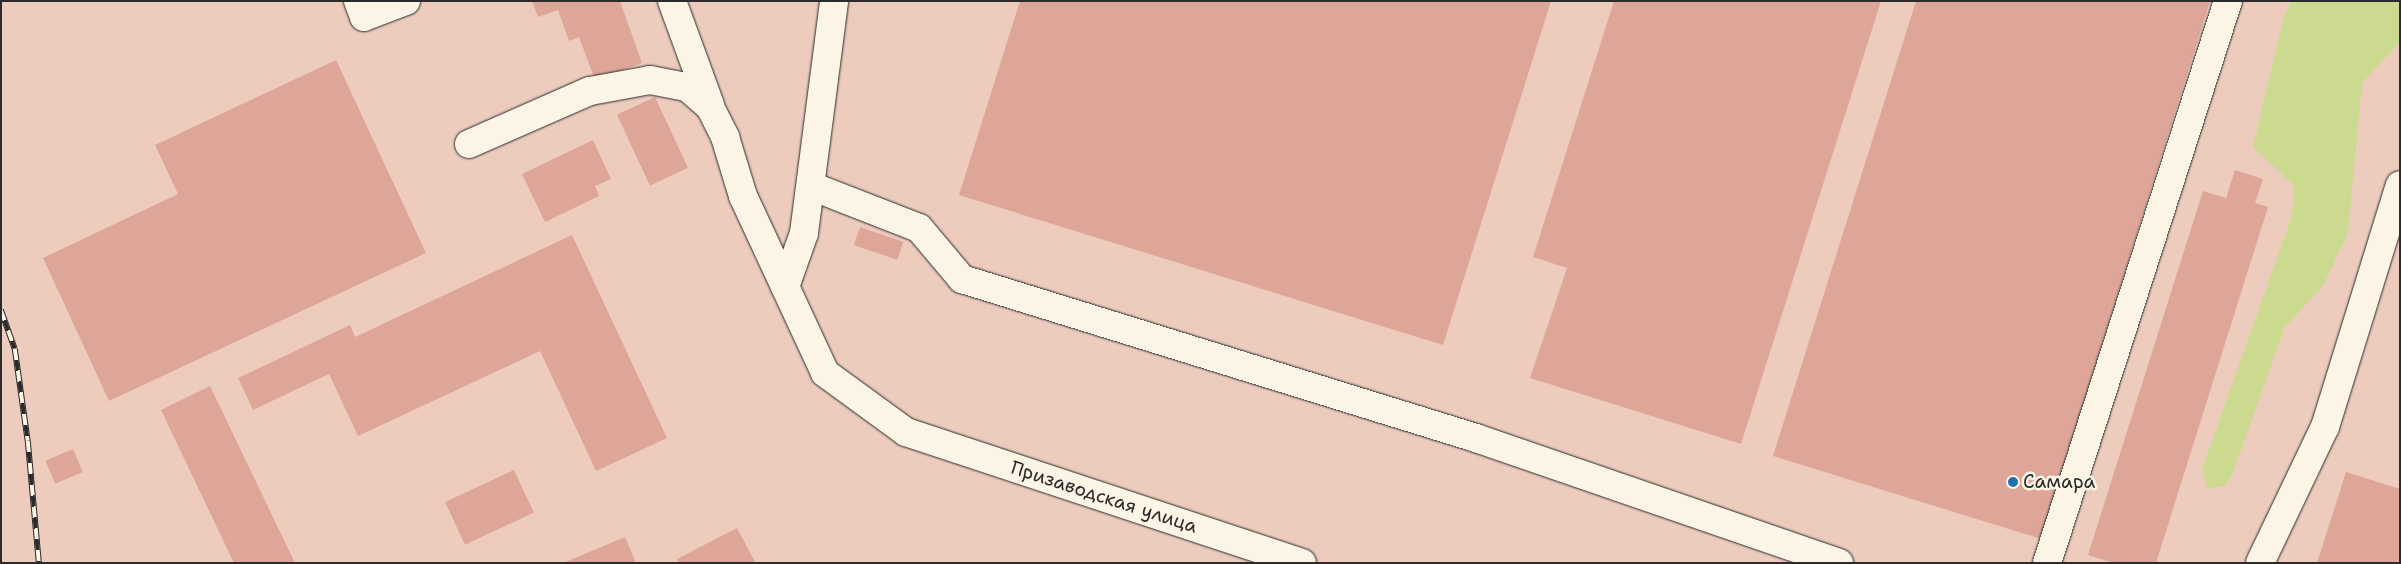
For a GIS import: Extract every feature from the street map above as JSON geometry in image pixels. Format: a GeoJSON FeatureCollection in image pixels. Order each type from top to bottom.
{"type":"FeatureCollection","features":[{"type":"Feature","properties":{"kind":"street"},"geometry":{"type":"LineString","coordinates":[[358,1],[364,17],[406,1]]}},
{"type":"Feature","properties":{"kind":"street","name":"Призаводская улица"},"geometry":{"type":"LineString","coordinates":[[672,1],[710,107],[725,138],[743,196],[825,373],[906,432],[1302,563]]}},
{"type":"Feature","properties":{"kind":"street"},"geometry":{"type":"LineString","coordinates":[[785,287],[804,233],[834,1]]}},
{"type":"Feature","properties":{"kind":"street"},"geometry":{"type":"LineString","coordinates":[[2047,563],[2228,1]]}},
{"type":"Feature","properties":{"kind":"street"},"geometry":{"type":"LineString","coordinates":[[469,144],[590,91],[650,80],[687,87],[710,107]]}},
{"type":"Feature","properties":{"kind":"street"},"geometry":{"type":"LineString","coordinates":[[2260,563],[2325,427],[2400,185]]}},
{"type":"Feature","properties":{"kind":"street"},"geometry":{"type":"LineString","coordinates":[[811,186],[919,228],[962,278],[1476,438],[1839,563]]}},
{"type":"Feature","properties":{"kind":"shaded area"},"geometry":{"type":"Polygon","coordinates":[[[1,1],[2400,1],[2400,563],[1,563],[1,1]]]}},
{"type":"Feature","properties":{"kind":"green space"},"geometry":{"type":"Polygon","coordinates":[[[2291,1],[2400,1],[2400,42],[2362,83],[2348,233],[2323,286],[2285,327],[2234,470],[2225,486],[2207,488],[2202,469],[2292,216],[2294,186],[2253,147],[2283,20],[2291,1]]]}},
{"type":"Feature","properties":{"kind":"building"},"geometry":{"type":"Polygon","coordinates":[[[532,1],[620,1],[642,63],[595,80],[579,37],[569,41],[558,10],[538,17],[532,1]]]}},
{"type":"Feature","properties":{"kind":"building"},"geometry":{"type":"Polygon","coordinates":[[[1020,1],[1551,1],[1443,345],[959,195],[1020,1]]]}},
{"type":"Feature","properties":{"kind":"building"},"geometry":{"type":"Polygon","coordinates":[[[1614,1],[1881,1],[1741,444],[1530,378],[1567,268],[1533,257],[1614,1]]]}},
{"type":"Feature","properties":{"kind":"building"},"geometry":{"type":"Polygon","coordinates":[[[1916,1],[2210,1],[2041,539],[1773,456],[1916,1]]]}},
{"type":"Feature","properties":{"kind":"building"},"geometry":{"type":"Polygon","coordinates":[[[336,60],[426,253],[109,401],[43,258],[178,194],[155,145],[336,60]]]}},
{"type":"Feature","properties":{"kind":"building"},"geometry":{"type":"Polygon","coordinates":[[[655,97],[688,168],[650,185],[617,115],[655,97]]]}},
{"type":"Feature","properties":{"kind":"building"},"geometry":{"type":"Polygon","coordinates":[[[593,140],[611,179],[595,186],[599,196],[545,222],[522,174],[593,140]]]}},
{"type":"Feature","properties":{"kind":"building"},"geometry":{"type":"Polygon","coordinates":[[[2235,170],[2263,179],[2255,203],[2268,207],[2156,563],[2113,563],[2088,555],[2203,191],[2226,198],[2235,170]]]}},
{"type":"Feature","properties":{"kind":"building"},"geometry":{"type":"Polygon","coordinates":[[[860,227],[903,242],[897,260],[854,245],[860,227]]]}},
{"type":"Feature","properties":{"kind":"building"},"geometry":{"type":"Polygon","coordinates":[[[572,235],[667,438],[596,471],[540,351],[358,436],[329,374],[253,410],[238,378],[350,325],[355,337],[572,235]]]}},
{"type":"Feature","properties":{"kind":"building"},"geometry":{"type":"Polygon","coordinates":[[[210,386],[295,563],[234,563],[161,410],[210,386]]]}},
{"type":"Feature","properties":{"kind":"building"},"geometry":{"type":"Polygon","coordinates":[[[73,449],[83,472],[55,484],[45,461],[73,449]]]}},
{"type":"Feature","properties":{"kind":"building"},"geometry":{"type":"Polygon","coordinates":[[[514,470],[534,513],[465,545],[445,502],[514,470]]]}},
{"type":"Feature","properties":{"kind":"building"},"geometry":{"type":"Polygon","coordinates":[[[2346,472],[2400,489],[2400,563],[2317,563],[2346,472]]]}},
{"type":"Feature","properties":{"kind":"building"},"geometry":{"type":"Polygon","coordinates":[[[737,528],[755,562],[679,563],[677,559],[737,528]]]}},
{"type":"Feature","properties":{"kind":"building"},"geometry":{"type":"Polygon","coordinates":[[[625,537],[636,563],[563,563],[625,537]]]}},
{"type":"Feature","properties":{"kind":"railway"},"geometry":{"type":"LineString","coordinates":[[1,310],[15,349],[28,441],[39,563]]}},
{"type":"Feature","properties":{"kind":"place","name":"Самара"},"geometry":{"type":"Point","coordinates":[2013,482]}}]}
